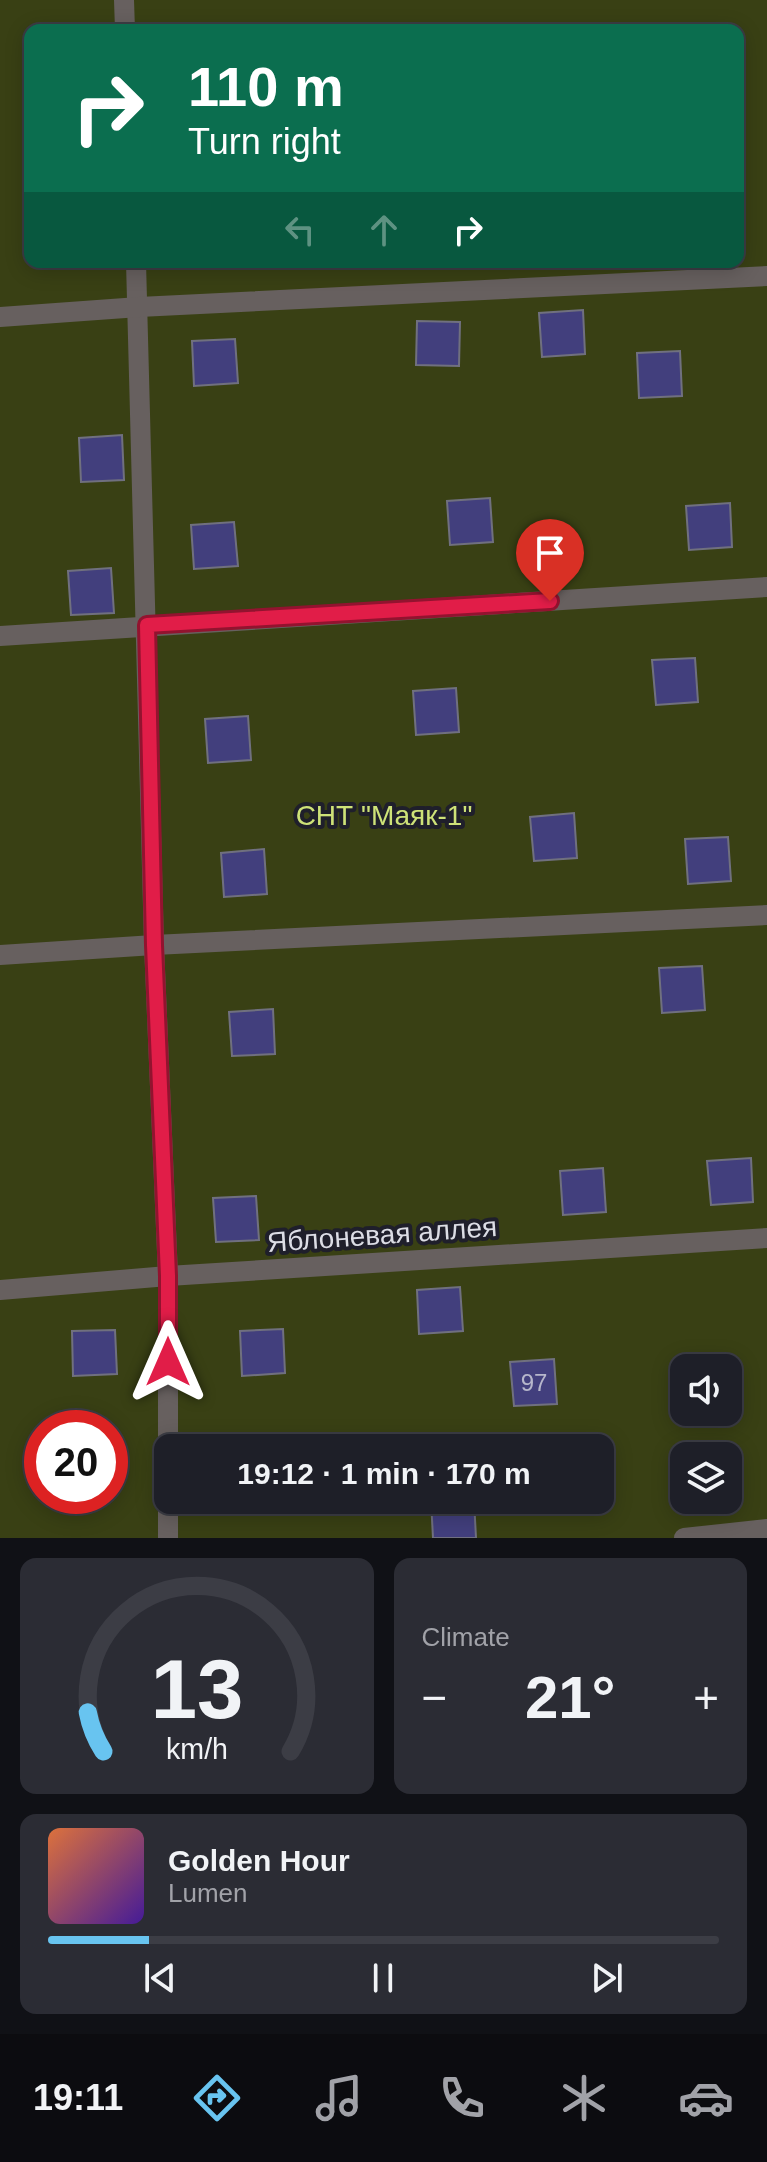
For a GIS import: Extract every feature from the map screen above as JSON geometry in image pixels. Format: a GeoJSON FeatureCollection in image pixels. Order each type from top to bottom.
{"type":"FeatureCollection","features":[{"type":"Feature","properties":{"kind":"lane"},"geometry":{"type":"LineString","coordinates":[[124,0],[125,24]]}},
{"type":"Feature","properties":{"kind":"lane"},"geometry":{"type":"LineString","coordinates":[[136,268],[154,945],[168,1276],[168,1434]]}},
{"type":"Feature","properties":{"kind":"lane"},"geometry":{"type":"LineString","coordinates":[[0,317],[139,307],[767,276]]}},
{"type":"Feature","properties":{"kind":"lane"},"geometry":{"type":"LineString","coordinates":[[0,636],[767,587]]}},
{"type":"Feature","properties":{"kind":"lane"},"geometry":{"type":"LineString","coordinates":[[0,955],[767,915]]}},
{"type":"Feature","properties":{"kind":"lane","name":"Яблоневая аллея"},"geometry":{"type":"LineString","coordinates":[[0,1290],[168,1276],[767,1238]]}},
{"type":"Feature","properties":{"kind":"lane"},"geometry":{"type":"LineString","coordinates":[[168,1514],[168,1538]]}},
{"type":"Feature","properties":{"kind":"lane"},"geometry":{"type":"LineString","coordinates":[[684,1538],[767,1529]]}},
{"type":"Feature","properties":{"kind":"green space","name":"СНТ \"Маяк-1\""},"geometry":{"type":"Polygon","coordinates":[[[0,0],[767,0],[767,1538],[0,1538],[0,0]]]}},
{"type":"Feature","properties":{"kind":"building"},"geometry":{"type":"Polygon","coordinates":[[[583,310],[585,354],[542,357],[539,313],[583,310]]]}},
{"type":"Feature","properties":{"kind":"building"},"geometry":{"type":"Polygon","coordinates":[[[417,321],[460,322],[459,366],[416,365],[417,321]]]}},
{"type":"Feature","properties":{"kind":"building"},"geometry":{"type":"Polygon","coordinates":[[[235,339],[238,383],[194,386],[192,341],[235,339]]]}},
{"type":"Feature","properties":{"kind":"building"},"geometry":{"type":"Polygon","coordinates":[[[680,351],[682,396],[639,398],[637,353],[680,351]]]}},
{"type":"Feature","properties":{"kind":"building"},"geometry":{"type":"Polygon","coordinates":[[[122,435],[124,480],[81,482],[79,438],[122,435]]]}},
{"type":"Feature","properties":{"kind":"building"},"geometry":{"type":"Polygon","coordinates":[[[490,498],[493,542],[450,545],[447,501],[490,498]]]}},
{"type":"Feature","properties":{"kind":"building"},"geometry":{"type":"Polygon","coordinates":[[[730,503],[732,547],[689,550],[686,506],[730,503]]]}},
{"type":"Feature","properties":{"kind":"building"},"geometry":{"type":"Polygon","coordinates":[[[234,522],[238,566],[194,569],[191,525],[234,522]]]}},
{"type":"Feature","properties":{"kind":"building"},"geometry":{"type":"Polygon","coordinates":[[[111,568],[114,613],[71,615],[68,571],[111,568]]]}},
{"type":"Feature","properties":{"kind":"building"},"geometry":{"type":"Polygon","coordinates":[[[695,658],[698,702],[656,705],[652,660],[695,658]]]}},
{"type":"Feature","properties":{"kind":"building"},"geometry":{"type":"Polygon","coordinates":[[[456,688],[459,732],[416,735],[413,691],[456,688]]]}},
{"type":"Feature","properties":{"kind":"building"},"geometry":{"type":"Polygon","coordinates":[[[248,716],[251,760],[208,763],[205,719],[248,716]]]}},
{"type":"Feature","properties":{"kind":"building"},"geometry":{"type":"Polygon","coordinates":[[[574,813],[577,858],[534,861],[530,817],[574,813]]]}},
{"type":"Feature","properties":{"kind":"building"},"geometry":{"type":"Polygon","coordinates":[[[728,837],[731,881],[688,884],[685,839],[728,837]]]}},
{"type":"Feature","properties":{"kind":"building"},"geometry":{"type":"Polygon","coordinates":[[[264,849],[267,894],[224,897],[221,853],[264,849]]]}},
{"type":"Feature","properties":{"kind":"building"},"geometry":{"type":"Polygon","coordinates":[[[702,966],[705,1010],[662,1013],[659,968],[702,966]]]}},
{"type":"Feature","properties":{"kind":"building"},"geometry":{"type":"Polygon","coordinates":[[[273,1009],[275,1054],[232,1056],[229,1012],[273,1009]]]}},
{"type":"Feature","properties":{"kind":"building"},"geometry":{"type":"Polygon","coordinates":[[[751,1158],[753,1202],[711,1205],[707,1161],[751,1158]]]}},
{"type":"Feature","properties":{"kind":"building"},"geometry":{"type":"Polygon","coordinates":[[[603,1168],[606,1212],[563,1215],[560,1171],[603,1168]]]}},
{"type":"Feature","properties":{"kind":"building"},"geometry":{"type":"Polygon","coordinates":[[[256,1196],[259,1240],[216,1242],[213,1198],[256,1196]]]}},
{"type":"Feature","properties":{"kind":"building"},"geometry":{"type":"Polygon","coordinates":[[[460,1287],[463,1331],[419,1334],[417,1290],[460,1287]]]}},
{"type":"Feature","properties":{"kind":"building"},"geometry":{"type":"Polygon","coordinates":[[[283,1329],[285,1373],[242,1376],[240,1331],[283,1329]]]}},
{"type":"Feature","properties":{"kind":"building"},"geometry":{"type":"Polygon","coordinates":[[[115,1330],[117,1374],[73,1376],[72,1331],[115,1330]]]}},
{"type":"Feature","properties":{"kind":"building"},"geometry":{"type":"Polygon","coordinates":[[[554,1359],[557,1404],[514,1406],[510,1362],[554,1359]]]}},
{"type":"Feature","properties":{"kind":"building"},"geometry":{"type":"Polygon","coordinates":[[[432,1514],[475,1514],[476,1538],[433,1538],[432,1514]]]}},
{"type":"Feature","properties":{"kind":"route"},"geometry":{"type":"LineString","coordinates":[[168,1362],[168,1276],[154,945],[147,625],[550,601]]}}]}
